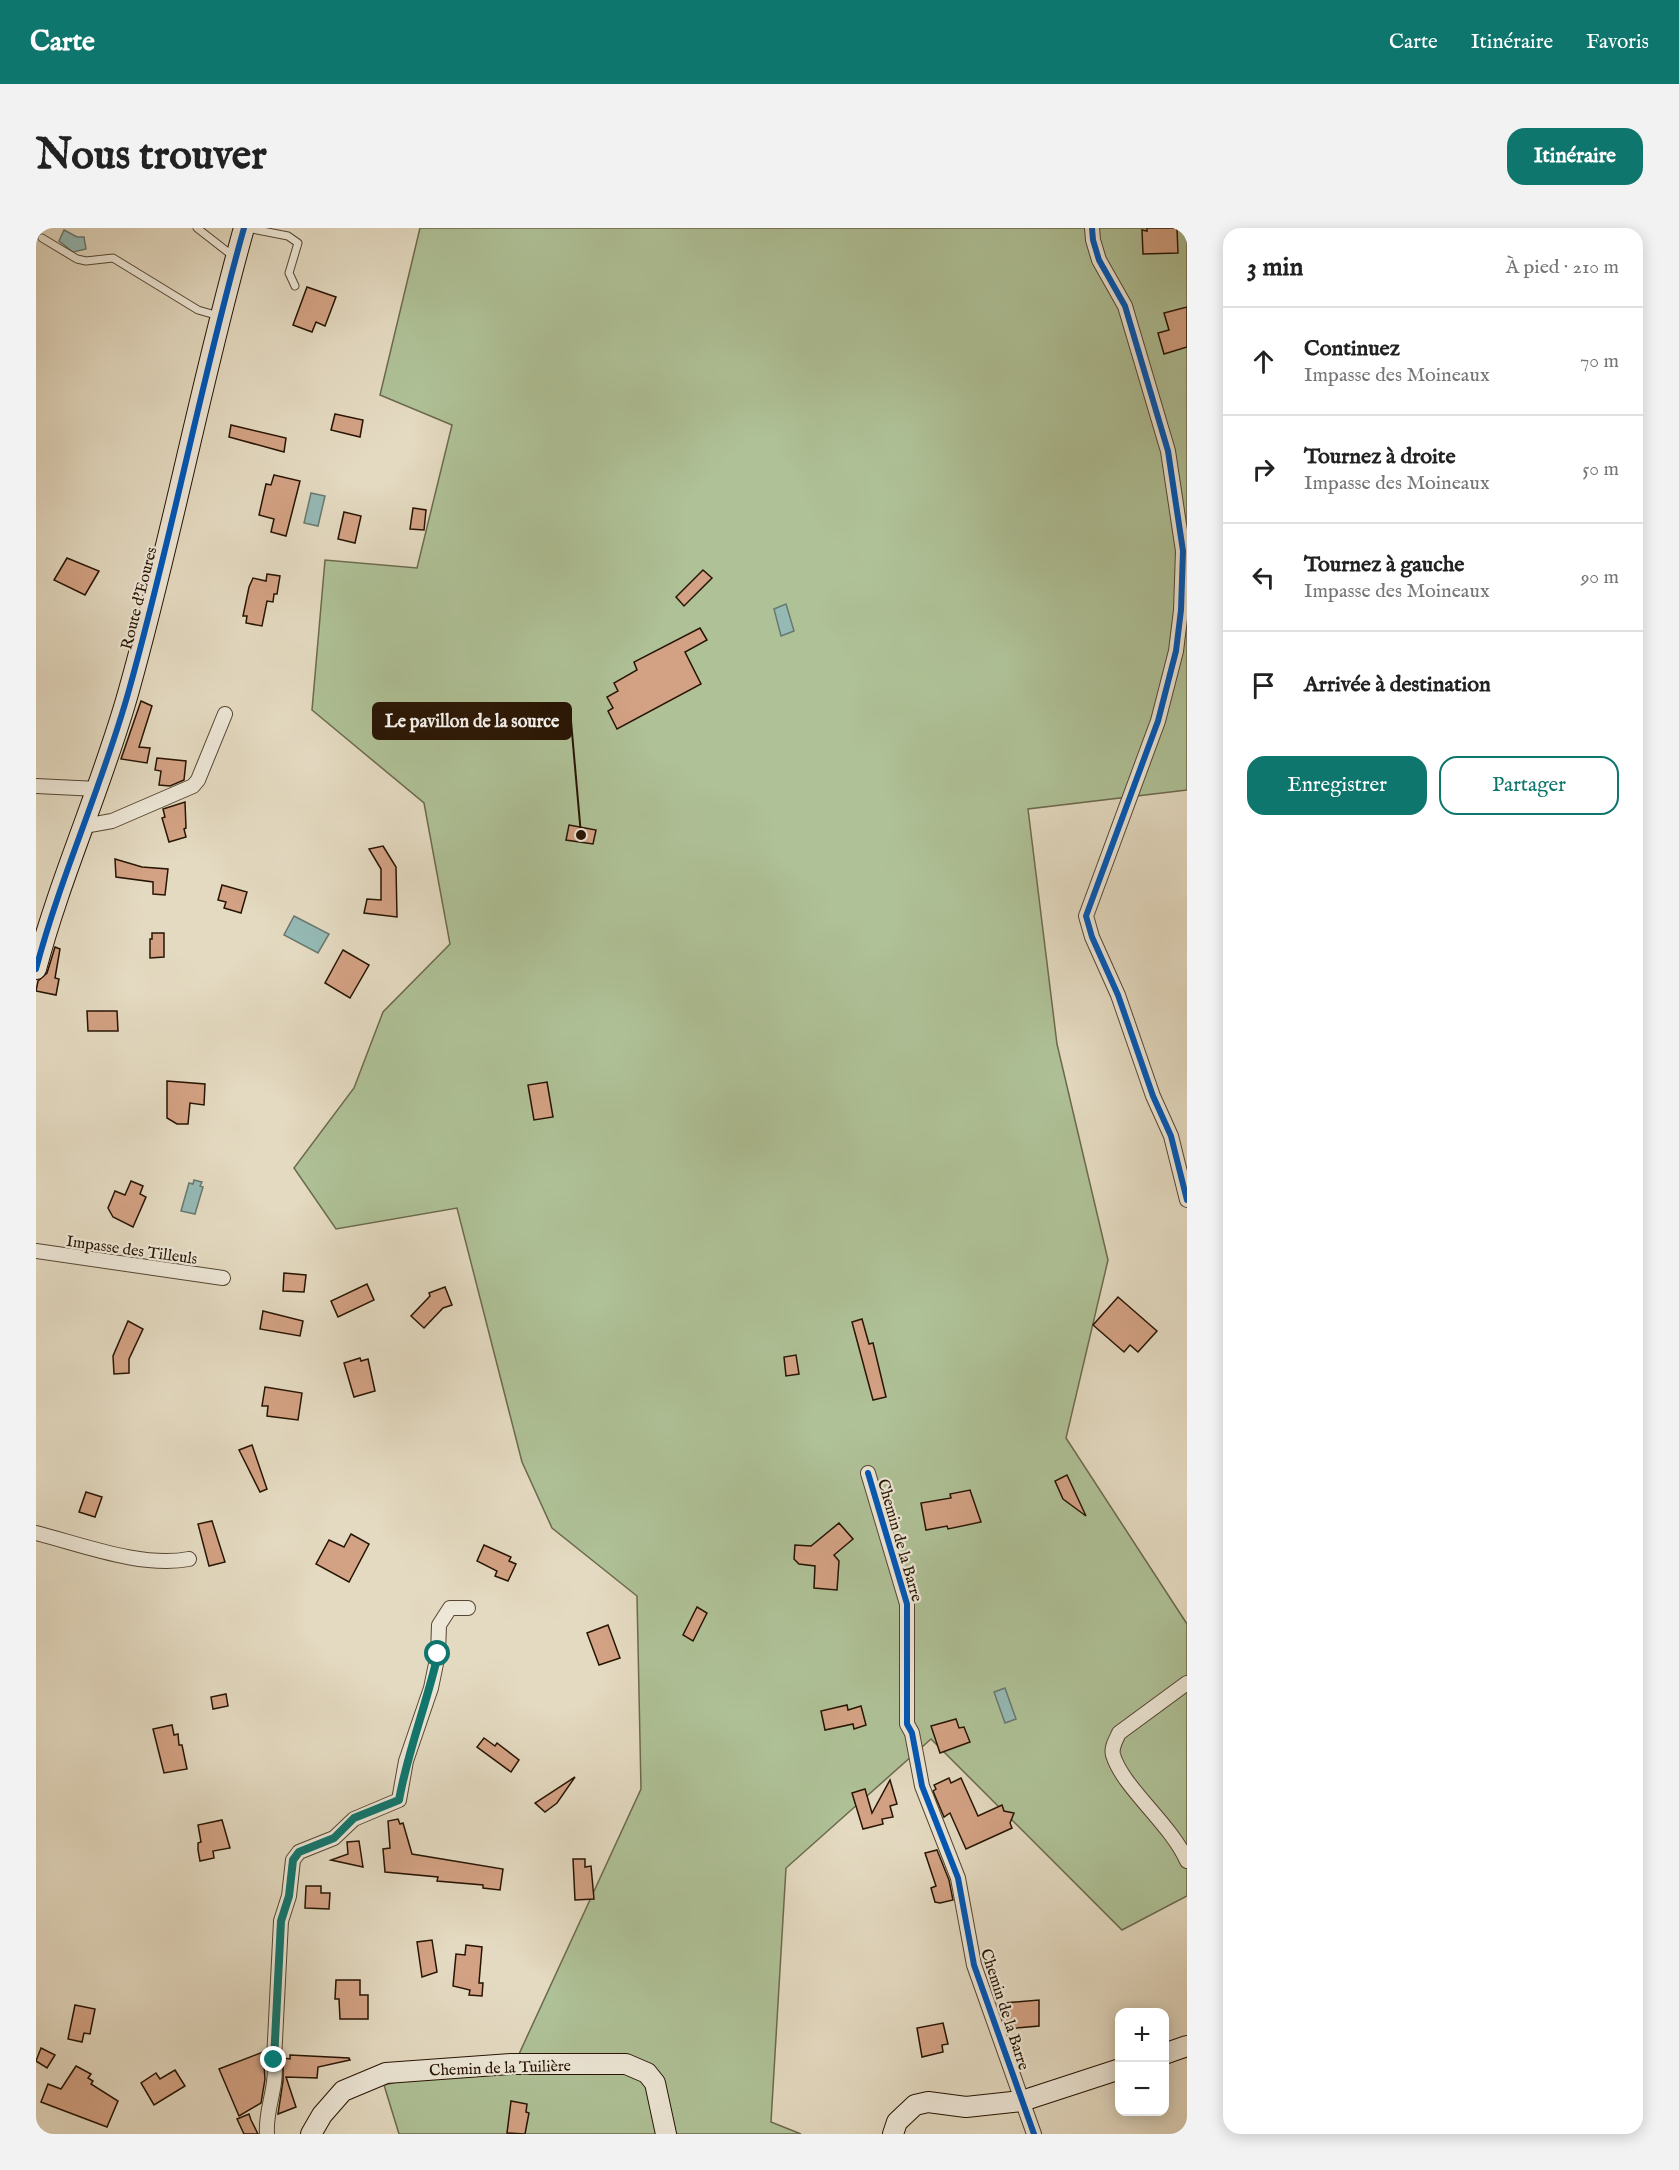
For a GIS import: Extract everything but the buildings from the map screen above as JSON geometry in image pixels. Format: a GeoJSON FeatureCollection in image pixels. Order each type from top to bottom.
{"type":"FeatureCollection","features":[{"type":"Feature","properties":{"kind":"street","name":"Route d'Eoures"},"geometry":{"type":"LineString","coordinates":[[36,969],[45,934],[98,789],[132,679],[219,316],[245,228]]}},
{"type":"Feature","properties":{"kind":"street"},"geometry":{"type":"LineString","coordinates":[[1092,228],[1099,260],[1125,306],[1168,451],[1183,551],[1181,610],[1176,651],[1158,722],[1086,916],[1092,937],[1118,995],[1153,1096],[1171,1136],[1187,1200]]}},
{"type":"Feature","properties":{"kind":"street"},"geometry":{"type":"LineString","coordinates":[[84,826],[112,821],[193,786],[198,780],[225,714]]}},
{"type":"Feature","properties":{"kind":"street"},"geometry":{"type":"LineString","coordinates":[[36,786],[98,789]]}},
{"type":"Feature","properties":{"kind":"street","name":"Impasse des Tilleuls"},"geometry":{"type":"LineString","coordinates":[[36,1251],[223,1278]]}},
{"type":"Feature","properties":{"kind":"street","name":"Chemin de la Barre"},"geometry":{"type":"LineString","coordinates":[[868,1473],[907,1604],[907,1724],[919,1762],[922,1785],[958,1878],[974,1965],[1034,2134]]}},
{"type":"Feature","properties":{"kind":"street"},"geometry":{"type":"LineString","coordinates":[[36,1533],[148,1561],[172,1562],[189,1559]]}},
{"type":"Feature","properties":{"kind":"street"},"geometry":{"type":"LineString","coordinates":[[267,2134],[266,2121],[275,2091],[274,2060],[281,1921],[289,1896],[293,1860],[299,1852],[334,1838],[354,1818],[399,1800],[406,1761],[431,1688],[438,1654],[439,1625],[450,1608],[468,1608]]}},
{"type":"Feature","properties":{"kind":"street"},"geometry":{"type":"LineString","coordinates":[[1187,1683],[1119,1733],[1113,1744],[1113,1754],[1129,1780],[1175,1838],[1187,1862]]}},
{"type":"Feature","properties":{"kind":"street"},"geometry":{"type":"LineString","coordinates":[[1169,2052],[1187,2046]]}},
{"type":"Feature","properties":{"kind":"street","name":"Chemin de la Tuilière"},"geometry":{"type":"LineString","coordinates":[[311,2134],[327,2108],[343,2091],[386,2073],[512,2064],[614,2064],[637,2067],[655,2083],[666,2134]]}},
{"type":"Feature","properties":{"kind":"street"},"geometry":{"type":"LineString","coordinates":[[893,2134],[897,2122],[906,2111],[928,2102],[966,2107],[1022,2101],[1115,2070]]}},
{"type":"Feature","properties":{"kind":"lane"},"geometry":{"type":"LineString","coordinates":[[197,228],[235,258]]}},
{"type":"Feature","properties":{"kind":"lane"},"geometry":{"type":"LineString","coordinates":[[245,228],[279,231],[298,243],[289,273],[295,286]]}},
{"type":"Feature","properties":{"kind":"lane"},"geometry":{"type":"LineString","coordinates":[[42,238],[77,260],[113,258],[198,310],[219,316]]}},
{"type":"Feature","properties":{"kind":"green space"},"geometry":{"type":"Polygon","coordinates":[[[420,228],[1187,228],[1187,790],[1028,809],[1057,1044],[1108,1260],[1066,1438],[1187,1624],[1187,1896],[1122,1930],[931,1739],[786,1868],[771,2122],[801,2134],[399,2134],[384,2085],[519,2054],[641,1789],[637,1596],[552,1528],[522,1462],[457,1208],[336,1229],[294,1168],[354,1088],[383,1012],[450,944],[424,803],[312,710],[325,560],[417,568],[452,425],[380,395],[420,228]]]}},
{"type":"Feature","properties":{"kind":"water"},"geometry":{"type":"Polygon","coordinates":[[[64,230],[77,237],[84,237],[86,249],[73,252],[59,241],[64,230]]]}},
{"type":"Feature","properties":{"kind":"water"},"geometry":{"type":"Polygon","coordinates":[[[311,493],[325,496],[318,526],[304,523],[311,493]]]}},
{"type":"Feature","properties":{"kind":"water"},"geometry":{"type":"Polygon","coordinates":[[[786,604],[794,631],[781,636],[774,609],[786,604]]]}},
{"type":"Feature","properties":{"kind":"water"},"geometry":{"type":"Polygon","coordinates":[[[294,916],[329,934],[318,953],[284,935],[294,916]]]}},
{"type":"Feature","properties":{"kind":"water"},"geometry":{"type":"Polygon","coordinates":[[[194,1180],[202,1182],[200,1186],[203,1187],[195,1214],[181,1211],[189,1183],[193,1184],[194,1180]]]}},
{"type":"Feature","properties":{"kind":"water"},"geometry":{"type":"Polygon","coordinates":[[[1005,1688],[1016,1719],[1005,1723],[994,1692],[1005,1688]]]}},
{"type":"Feature","properties":{"kind":"cycle path"},"geometry":{"type":"LineString","coordinates":[[36,969],[57,899],[107,760],[129,690],[244,228]]}},
{"type":"Feature","properties":{"kind":"cycle path"},"geometry":{"type":"LineString","coordinates":[[1092,228],[1099,260],[1125,306],[1168,451],[1183,551],[1181,610],[1176,651],[1158,721],[1086,916],[1092,937],[1118,995],[1153,1096],[1171,1136],[1187,1200]]}},
{"type":"Feature","properties":{"kind":"cycle path"},"geometry":{"type":"LineString","coordinates":[[868,1473],[907,1604],[907,1724],[912,1733],[922,1786],[958,1878],[974,1965],[1034,2134]]}},
{"type":"Feature","properties":{"kind":"place","name":"Le pavillon de la source"},"geometry":{"type":"Point","coordinates":[581,835]}},
{"type":"Feature","properties":{"kind":"route"},"geometry":{"type":"LineString","coordinates":[[274,2060],[281,1921],[289,1896],[293,1860],[299,1852],[334,1838],[354,1818],[399,1800],[406,1761],[431,1688],[438,1654]]}}]}
